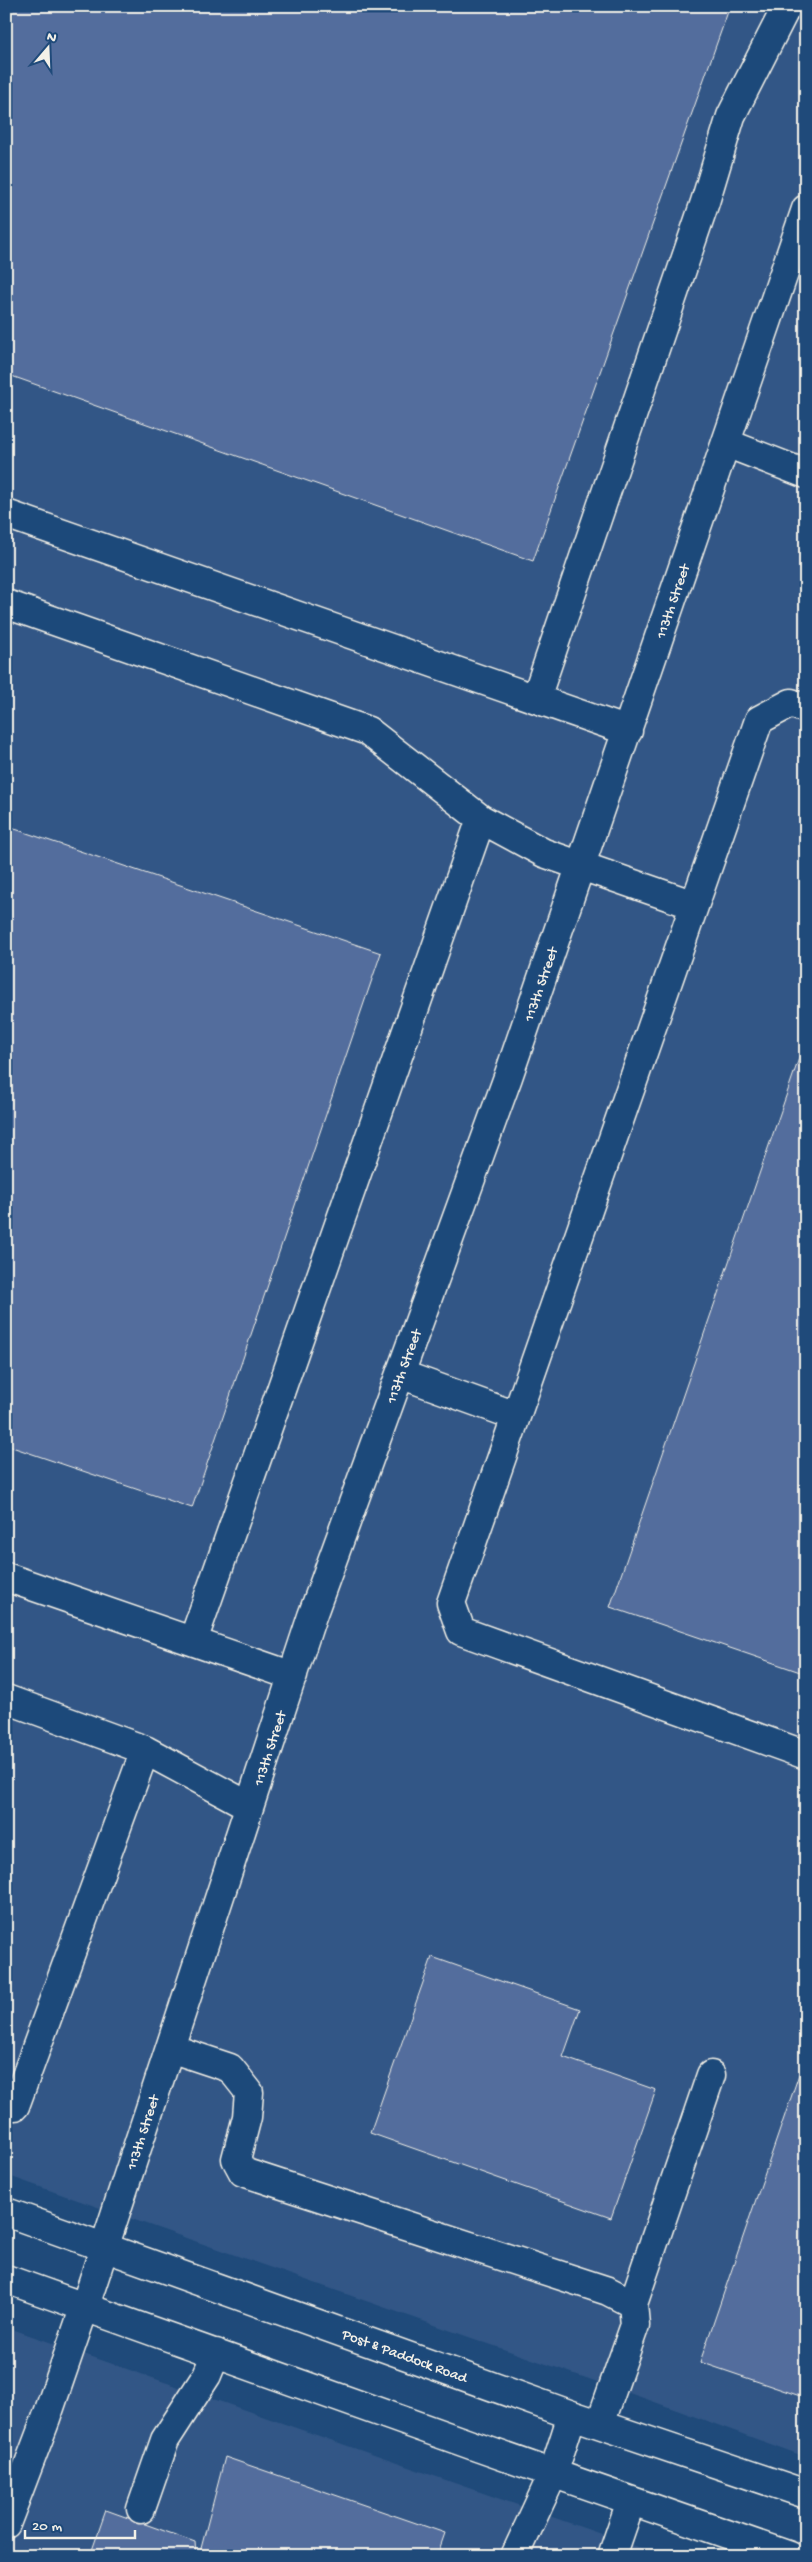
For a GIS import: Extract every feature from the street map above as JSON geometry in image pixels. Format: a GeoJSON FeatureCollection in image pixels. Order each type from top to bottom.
{"type":"FeatureCollection","features":[{"type":"Feature","properties":{"kind":"street"},"geometry":{"type":"LineString","coordinates":[[536,698],[705,202],[731,116],[787,6]]}},
{"type":"Feature","properties":{"kind":"street","name":"113th Street"},"geometry":{"type":"LineString","coordinates":[[6,2524],[46,2419],[85,2306],[293,1676],[508,1077],[806,209]]}},
{"type":"Feature","properties":{"kind":"street"},"geometry":{"type":"LineString","coordinates":[[726,443],[806,474]]}},
{"type":"Feature","properties":{"kind":"street"},"geometry":{"type":"LineString","coordinates":[[6,514],[628,731]]}},
{"type":"Feature","properties":{"kind":"street"},"geometry":{"type":"LineString","coordinates":[[6,604],[368,731],[481,819],[544,853],[694,905]]}},
{"type":"Feature","properties":{"kind":"street"},"geometry":{"type":"LineString","coordinates":[[806,709],[791,704],[759,720],[451,1603],[461,1631],[806,1754]]}},
{"type":"Feature","properties":{"kind":"street"},"geometry":{"type":"LineString","coordinates":[[193,1641],[481,819]]}},
{"type":"Feature","properties":{"kind":"street"},"geometry":{"type":"LineString","coordinates":[[400,1374],[516,1416]]}},
{"type":"Feature","properties":{"kind":"street"},"geometry":{"type":"LineString","coordinates":[[6,1577],[293,1676]]}},
{"type":"Feature","properties":{"kind":"street"},"geometry":{"type":"LineString","coordinates":[[6,1699],[145,1750],[249,1806]]}},
{"type":"Feature","properties":{"kind":"street"},"geometry":{"type":"LineString","coordinates":[[6,2106],[15,2106],[145,1750]]}},
{"type":"Feature","properties":{"kind":"street"},"geometry":{"type":"LineString","coordinates":[[170,2048],[230,2068],[249,2092],[247,2117],[236,2159],[243,2172],[608,2291],[633,2304]]}},
{"type":"Feature","properties":{"kind":"street"},"geometry":{"type":"LineString","coordinates":[[600,2424],[634,2326],[633,2304],[711,2075]]}},
{"type":"Feature","properties":{"kind":"street","name":"Post & Paddock Road"},"geometry":{"type":"LineString","coordinates":[[6,2212],[572,2415],[806,2494]]}},
{"type":"Feature","properties":{"kind":"street"},"geometry":{"type":"LineString","coordinates":[[6,2279],[553,2474],[790,2556]]}},
{"type":"Feature","properties":{"kind":"street"},"geometry":{"type":"LineString","coordinates":[[141,2510],[165,2440],[207,2375],[216,2353]]}},
{"type":"Feature","properties":{"kind":"street"},"geometry":{"type":"LineString","coordinates":[[515,2556],[553,2474],[572,2415]]}},
{"type":"Feature","properties":{"kind":"street"},"geometry":{"type":"LineString","coordinates":[[612,2556],[631,2501]]}},
{"type":"Feature","properties":{"kind":"shaded area"},"geometry":{"type":"Polygon","coordinates":[[[6,6],[806,6],[806,2457],[652,2401],[6,2175],[6,6]]]}},
{"type":"Feature","properties":{"kind":"shaded area"},"geometry":{"type":"Polygon","coordinates":[[[6,2327],[664,2556],[6,2556],[6,2327]]]}},
{"type":"Feature","properties":{"kind":"building"},"geometry":{"type":"Polygon","coordinates":[[[6,6],[730,6],[533,561],[6,374],[6,6]]]}},
{"type":"Feature","properties":{"kind":"building"},"geometry":{"type":"Polygon","coordinates":[[[6,826],[381,953],[192,1508],[6,1445],[6,826]]]}},
{"type":"Feature","properties":{"kind":"building"},"geometry":{"type":"Polygon","coordinates":[[[806,1038],[806,1674],[610,1607],[806,1038]]]}},
{"type":"Feature","properties":{"kind":"building"},"geometry":{"type":"Polygon","coordinates":[[[432,1957],[580,2009],[563,2057],[656,2090],[611,2218],[370,2133],[432,1957]]]}},
{"type":"Feature","properties":{"kind":"building"},"geometry":{"type":"Polygon","coordinates":[[[806,2054],[806,2398],[700,2362],[806,2054]]]}},
{"type":"Feature","properties":{"kind":"building"},"geometry":{"type":"Polygon","coordinates":[[[225,2457],[445,2533],[437,2556],[199,2556],[225,2457]]]}},
{"type":"Feature","properties":{"kind":"building"},"geometry":{"type":"Polygon","coordinates":[[[106,2510],[195,2542],[196,2556],[90,2556],[106,2510]]]}}]}
